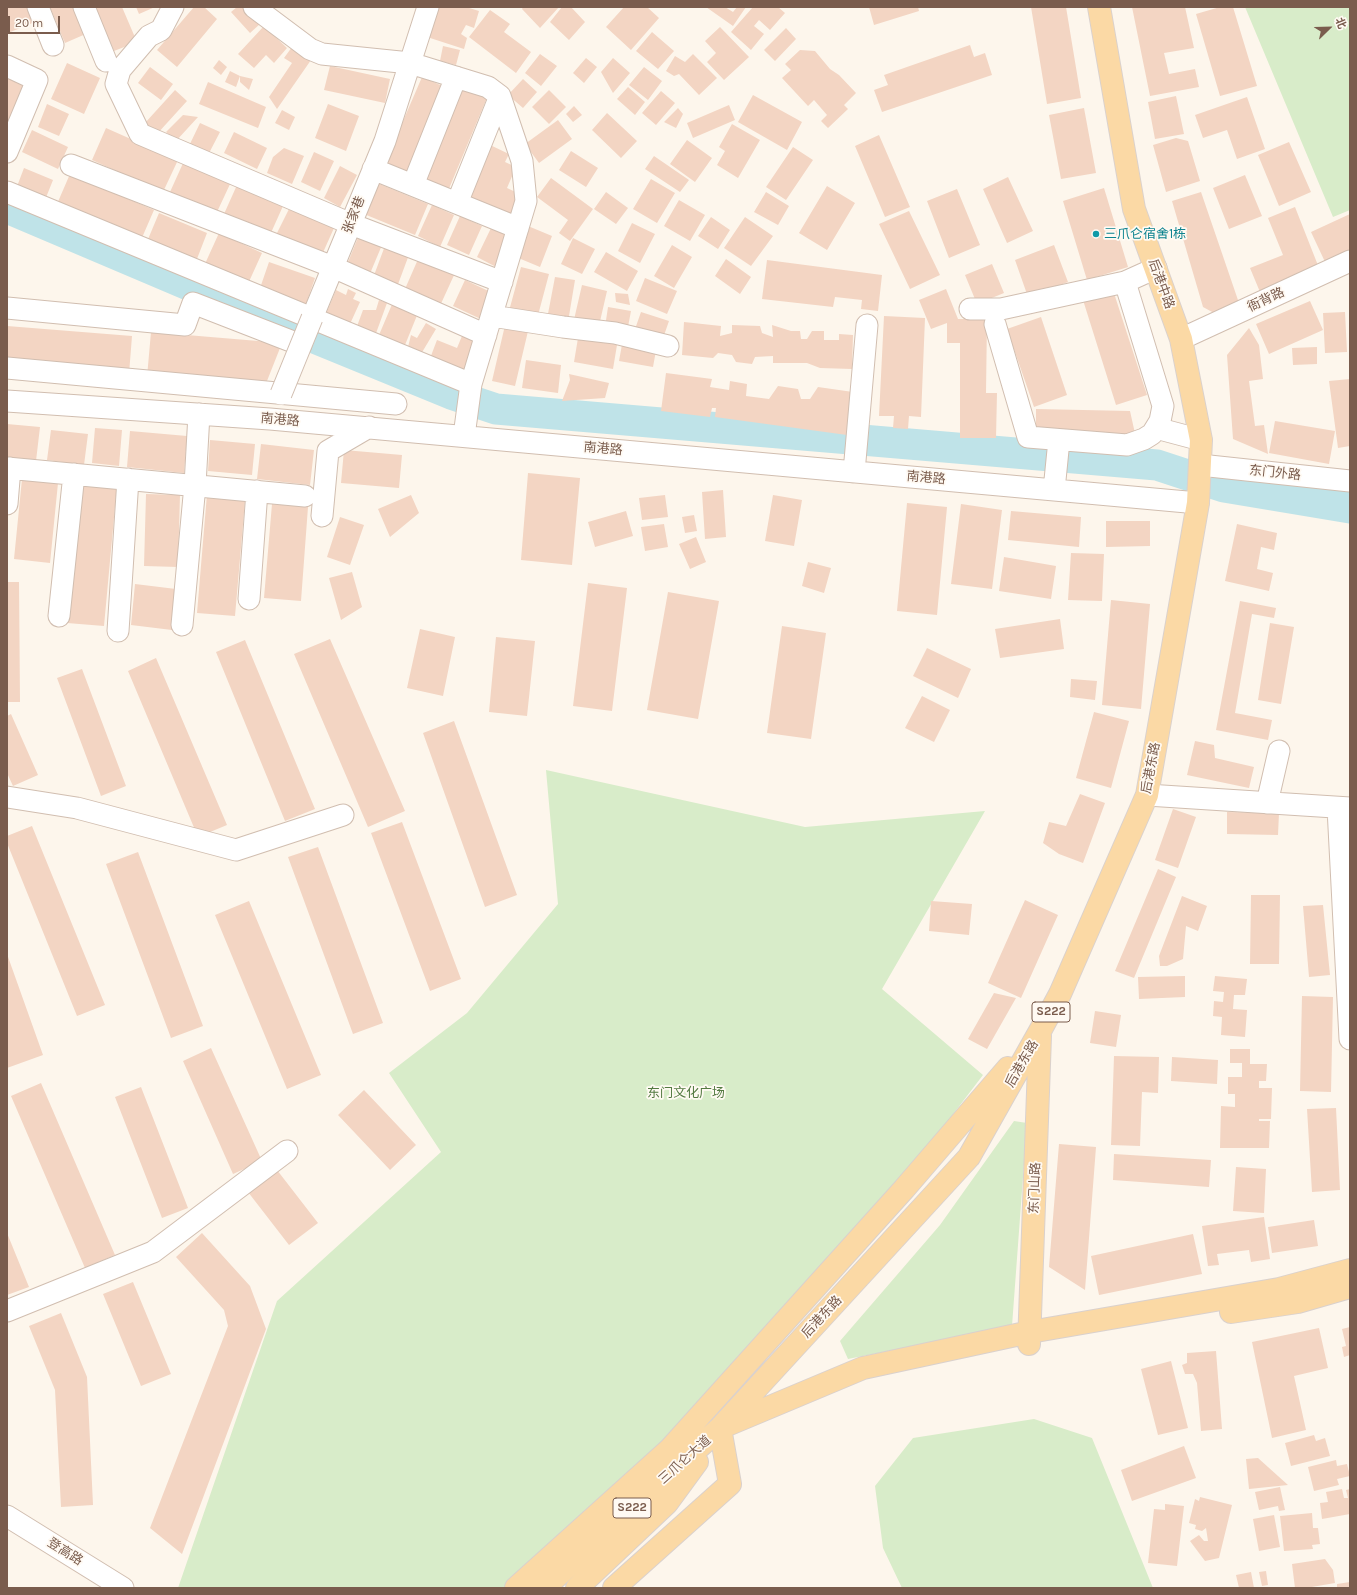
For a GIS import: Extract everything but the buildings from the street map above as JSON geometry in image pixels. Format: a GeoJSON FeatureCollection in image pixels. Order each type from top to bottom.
{"type":"FeatureCollection","features":[{"type":"Feature","properties":{"kind":"main road","name":"后港中路"},"geometry":{"type":"LineString","coordinates":[[1099,7],[1134,209],[1181,339],[1201,440],[1200,466]]}},
{"type":"Feature","properties":{"kind":"main road","name":"S222"},"geometry":{"type":"LineString","coordinates":[[1198,503],[1200,466]]}},
{"type":"Feature","properties":{"kind":"main road","name":"后港东路"},"geometry":{"type":"LineString","coordinates":[[720,1428],[970,1157],[1060,994],[1147,795],[1198,503]]}},
{"type":"Feature","properties":{"kind":"main road","name":"东门山路"},"geometry":{"type":"LineString","coordinates":[[1030,1338],[1040,1031]]}},
{"type":"Feature","properties":{"kind":"main road"},"geometry":{"type":"LineString","coordinates":[[516,1588],[669,1450],[904,1189],[1040,1031]]}},
{"type":"Feature","properties":{"kind":"main road"},"geometry":{"type":"LineString","coordinates":[[614,1588],[730,1484],[720,1428],[869,1381],[1030,1338],[1279,1289],[1350,1270]]}},
{"type":"Feature","properties":{"kind":"main road"},"geometry":{"type":"LineString","coordinates":[[1030,1338],[1298,1302],[1350,1287]]}},
{"type":"Feature","properties":{"kind":"main road","name":"三爪仑大道"},"geometry":{"type":"LineString","coordinates":[[544,1588],[720,1428]]}},
{"type":"Feature","properties":{"kind":"main road","name":"三爪仑大道"},"geometry":{"type":"LineString","coordinates":[[577,1588],[667,1503],[720,1428]]}},
{"type":"Feature","properties":{"kind":"street"},"geometry":{"type":"LineString","coordinates":[[38,7],[53,45]]}},
{"type":"Feature","properties":{"kind":"street"},"geometry":{"type":"LineString","coordinates":[[84,7],[106,61]]}},
{"type":"Feature","properties":{"kind":"street"},"geometry":{"type":"LineString","coordinates":[[173,7],[161,30],[149,36],[120,70],[116,84],[140,134],[350,224],[502,282]]}},
{"type":"Feature","properties":{"kind":"street"},"geometry":{"type":"LineString","coordinates":[[254,7],[310,49],[322,54],[410,62],[488,87],[500,96],[522,161],[526,201],[471,384],[464,436]]}},
{"type":"Feature","properties":{"kind":"street","name":"张家巷"},"geometry":{"type":"LineString","coordinates":[[270,418],[385,141],[428,7]]}},
{"type":"Feature","properties":{"kind":"street"},"geometry":{"type":"LineString","coordinates":[[7,66],[36,80],[7,152]]}},
{"type":"Feature","properties":{"kind":"street"},"geometry":{"type":"LineString","coordinates":[[413,185],[456,77]]}},
{"type":"Feature","properties":{"kind":"street"},"geometry":{"type":"LineString","coordinates":[[457,203],[500,96]]}},
{"type":"Feature","properties":{"kind":"street"},"geometry":{"type":"LineString","coordinates":[[71,165],[489,326],[563,328],[615,333],[668,346]]}},
{"type":"Feature","properties":{"kind":"street"},"geometry":{"type":"LineString","coordinates":[[373,169],[518,228]]}},
{"type":"Feature","properties":{"kind":"street"},"geometry":{"type":"LineString","coordinates":[[7,192],[471,384]]}},
{"type":"Feature","properties":{"kind":"street","name":"衙背路"},"geometry":{"type":"LineString","coordinates":[[1181,339],[1350,260]]}},
{"type":"Feature","properties":{"kind":"street"},"geometry":{"type":"LineString","coordinates":[[970,309],[1001,309],[1125,282],[1156,268]]}},
{"type":"Feature","properties":{"kind":"street"},"geometry":{"type":"LineString","coordinates":[[995,324],[1028,437],[1126,445],[1144,439],[1152,434],[1160,421],[1163,406],[1125,282]]}},
{"type":"Feature","properties":{"kind":"street"},"geometry":{"type":"LineString","coordinates":[[7,308],[185,326],[193,302],[301,345]]}},
{"type":"Feature","properties":{"kind":"street"},"geometry":{"type":"LineString","coordinates":[[854,471],[867,324]]}},
{"type":"Feature","properties":{"kind":"street"},"geometry":{"type":"LineString","coordinates":[[7,368],[396,404]]}},
{"type":"Feature","properties":{"kind":"street","name":"南港路"},"geometry":{"type":"LineString","coordinates":[[7,401],[270,418],[1198,503]]}},
{"type":"Feature","properties":{"kind":"street"},"geometry":{"type":"LineString","coordinates":[[182,625],[195,485],[199,414]]}},
{"type":"Feature","properties":{"kind":"street"},"geometry":{"type":"LineString","coordinates":[[322,516],[328,451],[369,427]]}},
{"type":"Feature","properties":{"kind":"street"},"geometry":{"type":"LineString","coordinates":[[1156,428],[1201,440]]}},
{"type":"Feature","properties":{"kind":"street"},"geometry":{"type":"LineString","coordinates":[[1054,490],[1059,440]]}},
{"type":"Feature","properties":{"kind":"street","name":"东门外路"},"geometry":{"type":"LineString","coordinates":[[1200,466],[1350,481]]}},
{"type":"Feature","properties":{"kind":"street"},"geometry":{"type":"LineString","coordinates":[[7,504],[8,468],[305,496]]}},
{"type":"Feature","properties":{"kind":"street"},"geometry":{"type":"LineString","coordinates":[[59,616],[74,474]]}},
{"type":"Feature","properties":{"kind":"street"},"geometry":{"type":"LineString","coordinates":[[118,631],[128,479]]}},
{"type":"Feature","properties":{"kind":"street"},"geometry":{"type":"LineString","coordinates":[[249,599],[258,491]]}},
{"type":"Feature","properties":{"kind":"street"},"geometry":{"type":"LineString","coordinates":[[1267,803],[1279,751]]}},
{"type":"Feature","properties":{"kind":"street"},"geometry":{"type":"LineString","coordinates":[[1147,795],[1344,808],[1350,1040]]}},
{"type":"Feature","properties":{"kind":"street"},"geometry":{"type":"LineString","coordinates":[[7,797],[77,808],[236,850],[343,815]]}},
{"type":"Feature","properties":{"kind":"street"},"geometry":{"type":"LineString","coordinates":[[7,1311],[153,1252],[287,1151]]}},
{"type":"Feature","properties":{"kind":"street","name":"登高路"},"geometry":{"type":"LineString","coordinates":[[7,1516],[122,1588]]}},
{"type":"Feature","properties":{"kind":"green space"},"geometry":{"type":"Polygon","coordinates":[[[1245,7],[1350,7],[1350,210],[1333,217],[1245,7]]]}},
{"type":"Feature","properties":{"kind":"green space","name":"东门文化广场"},"geometry":{"type":"Polygon","coordinates":[[[546,770],[805,827],[985,811],[882,989],[983,1075],[915,1164],[658,1448],[504,1588],[178,1588],[277,1301],[441,1152],[389,1073],[467,1013],[558,904],[546,770]]]}},
{"type":"Feature","properties":{"kind":"green space"},"geometry":{"type":"Polygon","coordinates":[[[1014,1121],[1027,1123],[1012,1326],[848,1359],[840,1341],[940,1225],[1014,1121]]]}},
{"type":"Feature","properties":{"kind":"green space"},"geometry":{"type":"Polygon","coordinates":[[[1034,1419],[1092,1438],[1153,1588],[902,1588],[883,1548],[875,1486],[913,1438],[1034,1419]]]}},
{"type":"Feature","properties":{"kind":"waterway"},"geometry":{"type":"LineString","coordinates":[[7,208],[285,326],[451,394],[496,409],[1157,465],[1224,487],[1350,508]]}},
{"type":"Feature","properties":{"kind":"place","name":"三爪仑宿舍1栋"},"geometry":{"type":"Point","coordinates":[1096,234]}}]}
